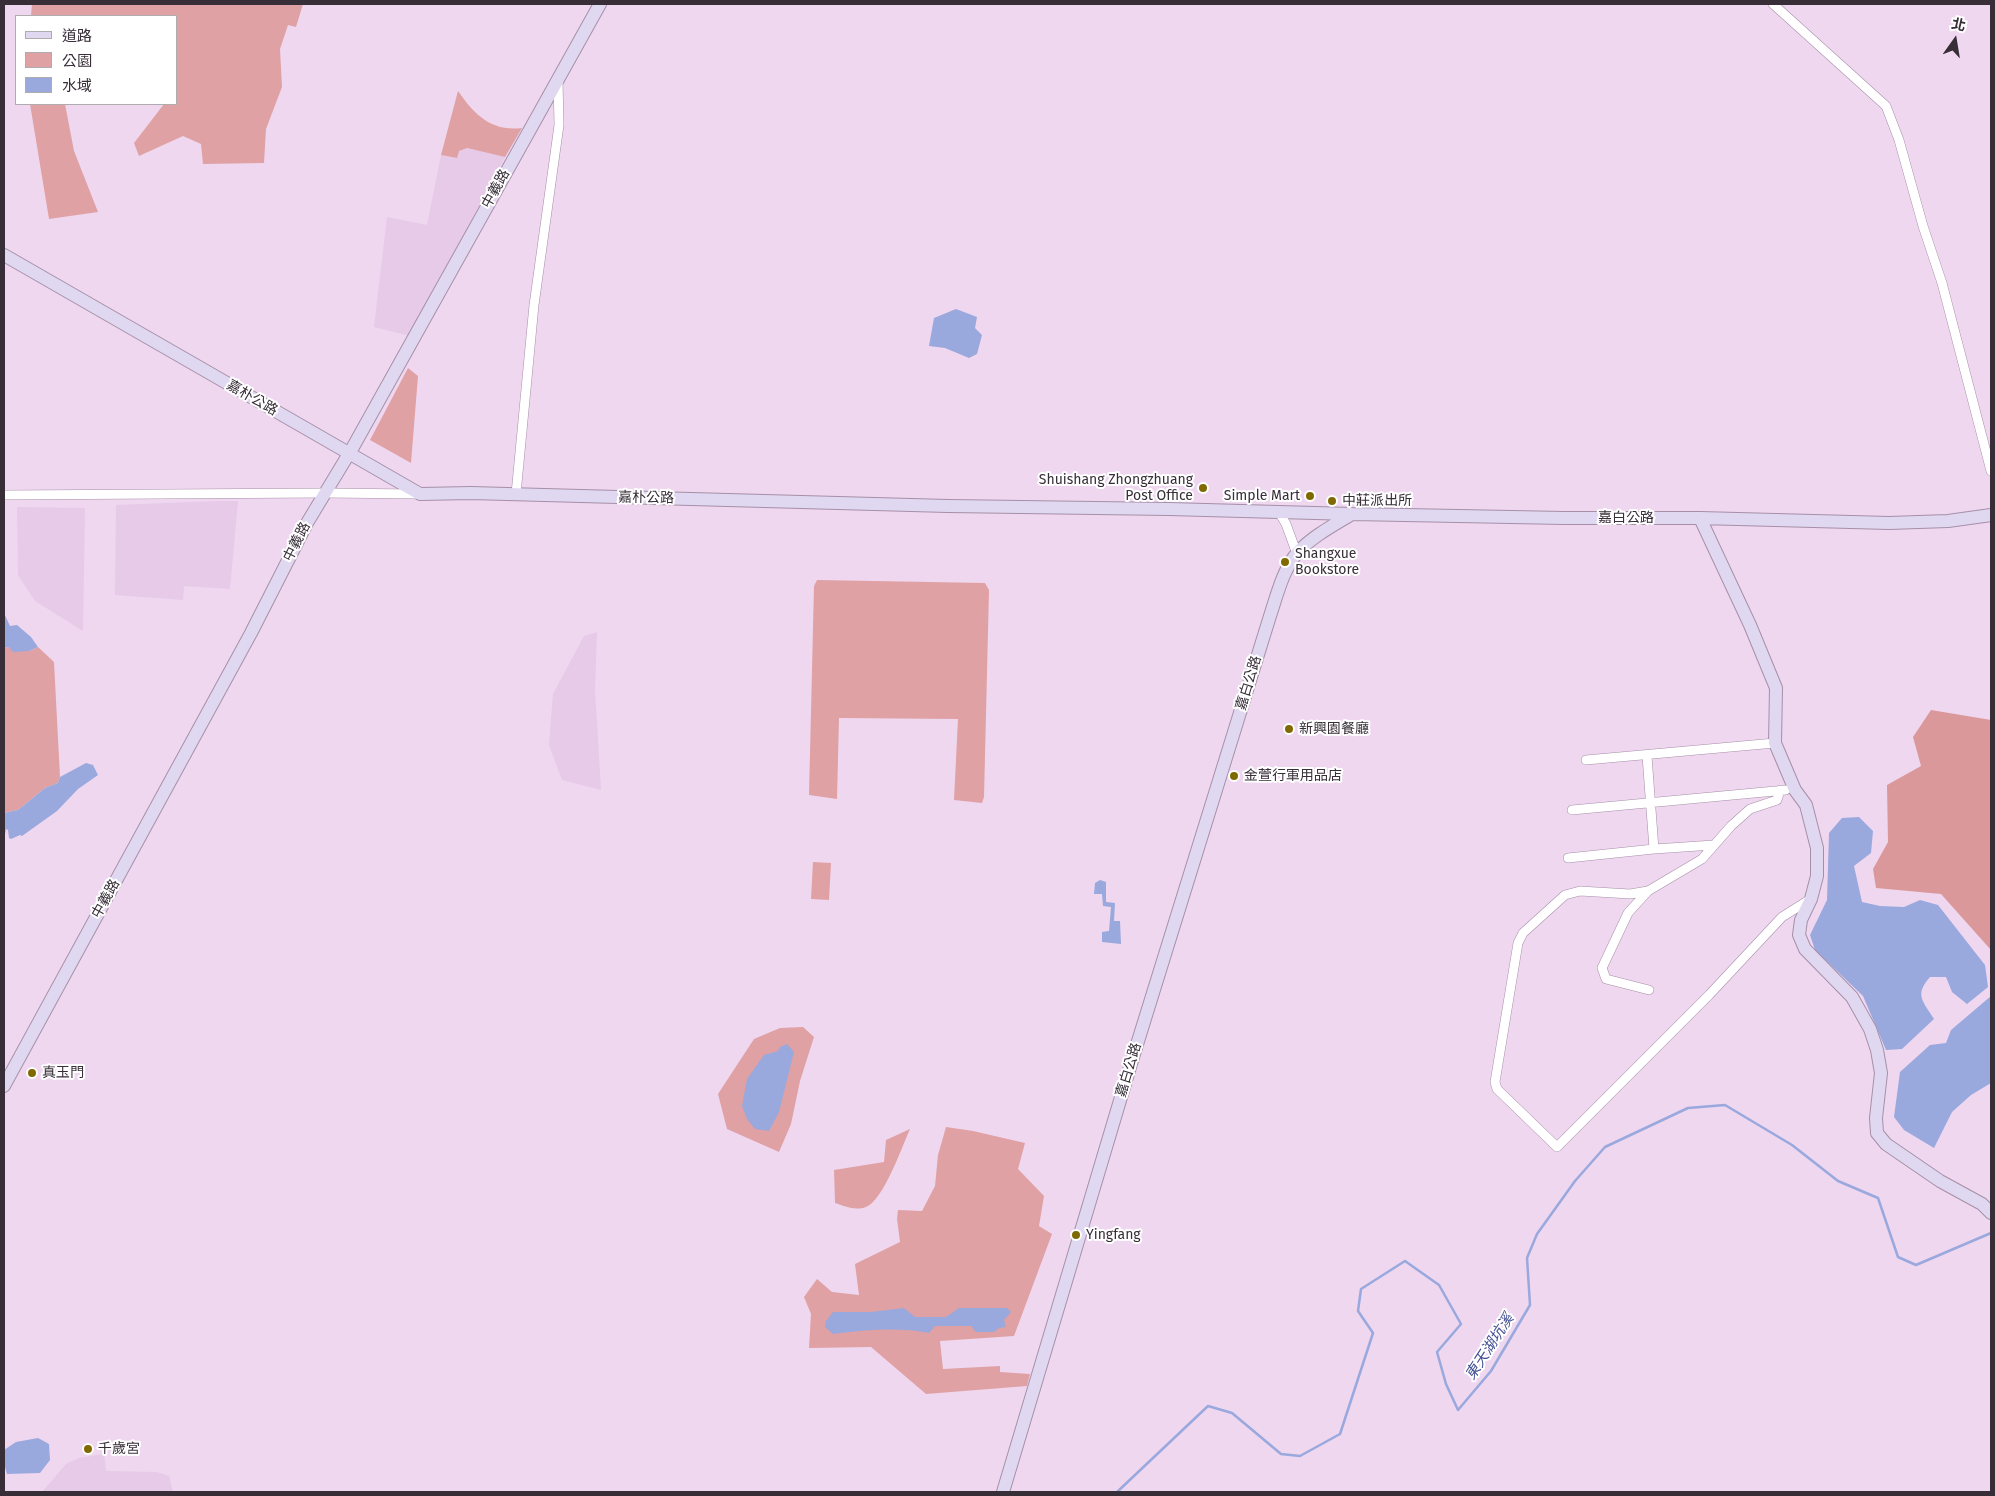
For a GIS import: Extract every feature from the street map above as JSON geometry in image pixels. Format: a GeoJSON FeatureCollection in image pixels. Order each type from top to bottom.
{"type":"FeatureCollection","features":[{"type":"Feature","properties":{"kind":"main road","name":"中義路"},"geometry":{"type":"LineString","coordinates":[[4,1086],[242,650],[307,523],[348,454],[600,4]]}},
{"type":"Feature","properties":{"kind":"main road","name":"嘉朴公路"},"geometry":{"type":"LineString","coordinates":[[4,255],[420,494],[516,494],[948,506],[1352,514]]}},
{"type":"Feature","properties":{"kind":"main road","name":"嘉白公路"},"geometry":{"type":"LineString","coordinates":[[1003,1492],[1130,1067],[1270,616],[1285,575],[1297,554],[1322,532],[1352,514],[1889,522],[1948,521],[1991,515]]}},
{"type":"Feature","properties":{"kind":"main road"},"geometry":{"type":"LineString","coordinates":[[1700,518],[1772,674],[1776,688],[1775,743],[1795,790],[1806,805],[1817,848],[1817,876],[1811,900],[1801,920],[1799,935],[1805,949],[1852,997],[1870,1029],[1877,1050],[1881,1072],[1876,1118],[1877,1133],[1886,1144],[1940,1181],[1982,1204],[1991,1213]]}},
{"type":"Feature","properties":{"kind":"street"},"geometry":{"type":"LineString","coordinates":[[1774,4],[1886,106],[1899,140],[1923,226],[1942,283],[1991,471]]}},
{"type":"Feature","properties":{"kind":"street"},"geometry":{"type":"LineString","coordinates":[[516,494],[534,305],[559,125],[558,78]]}},
{"type":"Feature","properties":{"kind":"street"},"geometry":{"type":"LineString","coordinates":[[4,495],[420,494]]}},
{"type":"Feature","properties":{"kind":"street"},"geometry":{"type":"LineString","coordinates":[[1279,512],[1286,524],[1297,554]]}},
{"type":"Feature","properties":{"kind":"street"},"geometry":{"type":"LineString","coordinates":[[1586,760],[1775,743]]}},
{"type":"Feature","properties":{"kind":"street"},"geometry":{"type":"LineString","coordinates":[[1647,756],[1654,849]]}},
{"type":"Feature","properties":{"kind":"street"},"geometry":{"type":"LineString","coordinates":[[1648,990],[1606,978],[1602,968],[1628,913],[1648,891],[1702,859],[1750,810],[1777,800],[1780,790]]}},
{"type":"Feature","properties":{"kind":"street"},"geometry":{"type":"LineString","coordinates":[[1572,810],[1795,790]]}},
{"type":"Feature","properties":{"kind":"street"},"geometry":{"type":"LineString","coordinates":[[1568,858],[1714,845]]}},
{"type":"Feature","properties":{"kind":"street"},"geometry":{"type":"LineString","coordinates":[[1648,891],[1630,894],[1580,891],[1565,896],[1523,933],[1518,943],[1495,1082],[1497,1089],[1557,1147],[1709,994],[1782,917],[1811,900]]}},
{"type":"Feature","properties":{"kind":"shaded area"},"geometry":{"type":"Polygon","coordinates":[[[467,148],[505,157],[410,336],[374,327],[387,217],[427,225],[441,155],[456,158],[459,151],[467,148]]]}},
{"type":"Feature","properties":{"kind":"shaded area"},"geometry":{"type":"Polygon","coordinates":[[[238,501],[230,589],[184,586],[183,600],[115,595],[116,505],[238,501]]]}},
{"type":"Feature","properties":{"kind":"shaded area"},"geometry":{"type":"Polygon","coordinates":[[[17,507],[85,508],[83,631],[35,601],[18,575],[17,507]]]}},
{"type":"Feature","properties":{"kind":"shaded area"},"geometry":{"type":"Polygon","coordinates":[[[597,632],[595,690],[601,790],[562,780],[549,745],[553,694],[584,636],[597,632]]]}},
{"type":"Feature","properties":{"kind":"shaded area"},"geometry":{"type":"Polygon","coordinates":[[[1931,710],[1991,720],[1991,950],[1941,894],[1876,888],[1873,869],[1888,842],[1887,785],[1921,766],[1913,737],[1931,710]]]}},
{"type":"Feature","properties":{"kind":"shaded area"},"geometry":{"type":"Polygon","coordinates":[[[104,1454],[106,1471],[157,1472],[169,1476],[173,1492],[42,1492],[66,1464],[79,1458],[104,1454]]]}},
{"type":"Feature","properties":{"kind":"green space"},"geometry":{"type":"Polygon","coordinates":[[[32,4],[303,4],[296,27],[288,25],[280,49],[282,87],[266,129],[264,163],[203,164],[201,144],[183,136],[139,156],[134,143],[163,105],[178,105],[178,15],[31,15],[32,4]]]}},
{"type":"Feature","properties":{"kind":"green space"},"geometry":{"type":"Polygon","coordinates":[[[458,91],[470,107],[484,120],[501,127],[511,129],[522,128],[505,157],[467,148],[459,151],[457,158],[441,155],[458,91]]]}},
{"type":"Feature","properties":{"kind":"green space"},"geometry":{"type":"Polygon","coordinates":[[[30,105],[65,105],[74,151],[98,212],[49,219],[30,105]]]}},
{"type":"Feature","properties":{"kind":"green space"},"geometry":{"type":"Polygon","coordinates":[[[408,368],[418,376],[411,463],[370,440],[408,368]]]}},
{"type":"Feature","properties":{"kind":"green space"},"geometry":{"type":"Polygon","coordinates":[[[817,580],[985,583],[989,590],[984,797],[982,803],[954,800],[958,719],[839,718],[837,799],[809,795],[814,586],[817,580]]]}},
{"type":"Feature","properties":{"kind":"green space"},"geometry":{"type":"Polygon","coordinates":[[[9,647],[29,651],[38,647],[54,662],[60,777],[58,783],[45,788],[18,810],[4,813],[4,648],[9,647]]]}},
{"type":"Feature","properties":{"kind":"green space"},"geometry":{"type":"Polygon","coordinates":[[[813,862],[831,863],[829,900],[811,899],[813,862]]]}},
{"type":"Feature","properties":{"kind":"green space"},"geometry":{"type":"Polygon","coordinates":[[[803,1027],[814,1037],[800,1081],[791,1124],[779,1152],[727,1129],[718,1094],[754,1039],[780,1028],[803,1027]]]}},
{"type":"Feature","properties":{"kind":"green space"},"geometry":{"type":"Polygon","coordinates":[[[946,1127],[1025,1143],[1018,1169],[1044,1196],[1039,1226],[1052,1234],[1014,1336],[940,1341],[943,1369],[1000,1366],[1000,1372],[1030,1374],[1027,1386],[926,1394],[871,1347],[809,1348],[811,1314],[804,1297],[817,1279],[832,1292],[859,1295],[855,1264],[900,1242],[897,1219],[898,1210],[922,1211],[935,1186],[938,1155],[946,1127]]]}},
{"type":"Feature","properties":{"kind":"green space"},"geometry":{"type":"Polygon","coordinates":[[[910,1129],[885,1184],[872,1203],[866,1207],[850,1208],[835,1203],[834,1170],[884,1162],[886,1140],[910,1129]]]}},
{"type":"Feature","properties":{"kind":"water"},"geometry":{"type":"Polygon","coordinates":[[[956,309],[977,317],[975,328],[982,335],[977,354],[969,358],[945,348],[929,346],[934,318],[956,309]]]}},
{"type":"Feature","properties":{"kind":"water"},"geometry":{"type":"Polygon","coordinates":[[[4,613],[10,626],[17,625],[31,637],[38,647],[29,651],[13,652],[9,647],[4,648],[4,613]]]}},
{"type":"Feature","properties":{"kind":"water"},"geometry":{"type":"Polygon","coordinates":[[[86,763],[93,765],[98,775],[78,789],[57,811],[22,836],[11,839],[6,829],[4,839],[4,813],[18,810],[45,788],[58,783],[60,777],[86,763]]]}},
{"type":"Feature","properties":{"kind":"water"},"geometry":{"type":"Polygon","coordinates":[[[1859,817],[1873,831],[1871,853],[1854,866],[1862,902],[1880,906],[1904,907],[1920,900],[1938,905],[1985,965],[1988,987],[1967,1004],[1952,992],[1946,977],[1930,977],[1921,993],[1924,1003],[1934,1019],[1902,1049],[1886,1050],[1863,996],[1815,950],[1810,935],[1827,900],[1829,833],[1842,818],[1859,817]]]}},
{"type":"Feature","properties":{"kind":"water"},"geometry":{"type":"Polygon","coordinates":[[[1100,880],[1106,882],[1106,902],[1115,903],[1114,921],[1120,921],[1121,944],[1102,942],[1102,932],[1109,931],[1111,907],[1103,906],[1102,894],[1094,894],[1095,883],[1100,880]]]}},
{"type":"Feature","properties":{"kind":"water"},"geometry":{"type":"Polygon","coordinates":[[[1991,996],[1991,1083],[1971,1095],[1952,1112],[1934,1148],[1904,1130],[1894,1117],[1900,1072],[1930,1045],[1946,1043],[1951,1030],[1991,996]]]}},
{"type":"Feature","properties":{"kind":"water"},"geometry":{"type":"Polygon","coordinates":[[[787,1044],[794,1052],[779,1112],[769,1131],[755,1129],[747,1119],[742,1106],[747,1079],[764,1055],[778,1051],[780,1047],[787,1044]]]}},
{"type":"Feature","properties":{"kind":"water"},"geometry":{"type":"Polygon","coordinates":[[[904,1308],[915,1317],[946,1317],[959,1308],[1007,1308],[1011,1312],[1004,1320],[1006,1327],[999,1328],[994,1332],[976,1332],[971,1326],[935,1326],[929,1333],[869,1330],[833,1334],[825,1327],[826,1321],[833,1312],[871,1312],[904,1308]]]}},
{"type":"Feature","properties":{"kind":"water"},"geometry":{"type":"Polygon","coordinates":[[[38,1438],[49,1444],[50,1460],[40,1473],[7,1474],[4,1463],[4,1450],[16,1442],[38,1438]]]}},
{"type":"Feature","properties":{"kind":"waterway","name":"東天湖坑溪"},"geometry":{"type":"LineString","coordinates":[[1117,1492],[1208,1406],[1232,1413],[1281,1454],[1300,1456],[1340,1434],[1373,1333],[1358,1311],[1361,1289],[1405,1261],[1439,1285],[1461,1324],[1437,1352],[1446,1384],[1458,1410],[1491,1371],[1530,1305],[1527,1258],[1537,1234],[1575,1181],[1605,1147],[1688,1108],[1725,1105],[1792,1145],[1838,1181],[1878,1198],[1898,1257],[1916,1265],[1991,1233]]}},
{"type":"Feature","properties":{"kind":"place","name":"Shuishang Zhongzhuang Post Office"},"geometry":{"type":"Point","coordinates":[1203,488]}},
{"type":"Feature","properties":{"kind":"place","name":"Simple Mart"},"geometry":{"type":"Point","coordinates":[1310,496]}},
{"type":"Feature","properties":{"kind":"place","name":"中莊派出所"},"geometry":{"type":"Point","coordinates":[1332,501]}},
{"type":"Feature","properties":{"kind":"place","name":"Shangxue Bookstore"},"geometry":{"type":"Point","coordinates":[1285,562]}},
{"type":"Feature","properties":{"kind":"place","name":"新興園餐廳"},"geometry":{"type":"Point","coordinates":[1289,729]}},
{"type":"Feature","properties":{"kind":"place","name":"金萱行軍用品店"},"geometry":{"type":"Point","coordinates":[1234,776]}},
{"type":"Feature","properties":{"kind":"place","name":"真玉門"},"geometry":{"type":"Point","coordinates":[32,1073]}},
{"type":"Feature","properties":{"kind":"place","name":"Yingfang"},"geometry":{"type":"Point","coordinates":[1076,1235]}},
{"type":"Feature","properties":{"kind":"place","name":"千歲宮"},"geometry":{"type":"Point","coordinates":[88,1449]}}]}
